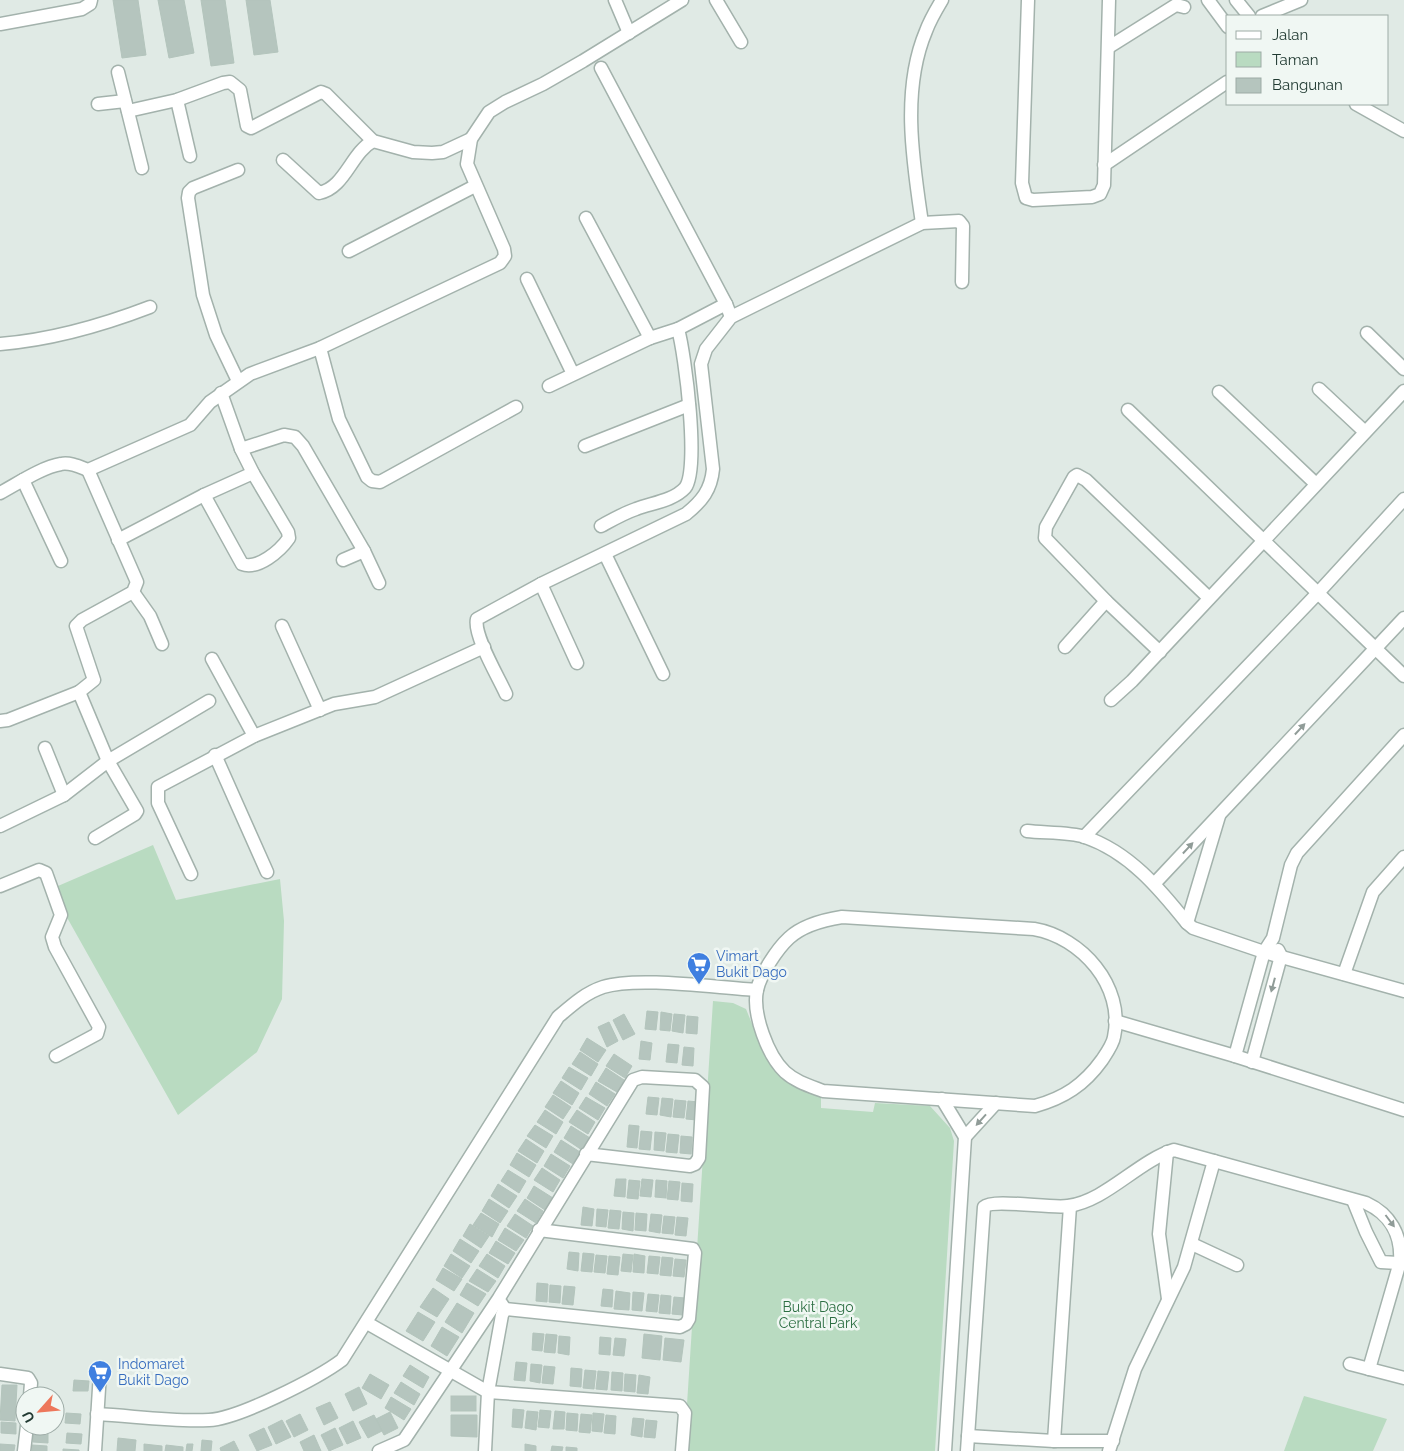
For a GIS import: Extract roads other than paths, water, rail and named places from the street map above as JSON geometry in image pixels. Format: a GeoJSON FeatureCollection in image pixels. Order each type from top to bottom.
{"type":"FeatureCollection","features":[{"type":"Feature","properties":{"kind":"street"},"geometry":{"type":"LineString","coordinates":[[0,24],[82,9],[90,4],[91,0]]}},
{"type":"Feature","properties":{"kind":"street"},"geometry":{"type":"LineString","coordinates":[[614,0],[629,33]]}},
{"type":"Feature","properties":{"kind":"street"},"geometry":{"type":"LineString","coordinates":[[0,493],[23,480],[61,464],[71,464],[88,470],[190,425],[210,402],[250,374],[320,348],[488,270],[503,260],[504,249],[467,164],[471,140],[489,112],[504,102],[543,84],[682,0]]}},
{"type":"Feature","properties":{"kind":"street"},"geometry":{"type":"LineString","coordinates":[[716,0],[741,42]]}},
{"type":"Feature","properties":{"kind":"street"},"geometry":{"type":"LineString","coordinates":[[922,223],[913,140],[912,104],[915,70],[925,32],[942,0]]}},
{"type":"Feature","properties":{"kind":"street"},"geometry":{"type":"LineString","coordinates":[[1028,0],[1022,183],[1026,198],[1033,200],[1092,197],[1100,194],[1104,186],[1109,0]]}},
{"type":"Feature","properties":{"kind":"street"},"geometry":{"type":"LineString","coordinates":[[1208,0],[1226,24]]}},
{"type":"Feature","properties":{"kind":"street"},"geometry":{"type":"LineString","coordinates":[[1236,0],[1248,15]]}},
{"type":"Feature","properties":{"kind":"street"},"geometry":{"type":"LineString","coordinates":[[1264,15],[1301,0]]}},
{"type":"Feature","properties":{"kind":"street"},"geometry":{"type":"LineString","coordinates":[[1109,47],[1176,5],[1184,7]]}},
{"type":"Feature","properties":{"kind":"street"},"geometry":{"type":"LineString","coordinates":[[601,68],[731,316]]}},
{"type":"Feature","properties":{"kind":"street"},"geometry":{"type":"LineString","coordinates":[[118,72],[142,168]]}},
{"type":"Feature","properties":{"kind":"street"},"geometry":{"type":"LineString","coordinates":[[98,104],[126,106],[177,100],[230,82],[240,90],[247,126],[251,128],[321,92],[326,94],[373,140],[413,152],[432,153],[443,152],[471,140]]}},
{"type":"Feature","properties":{"kind":"street"},"geometry":{"type":"LineString","coordinates":[[1104,165],[1226,83]]}},
{"type":"Feature","properties":{"kind":"street"},"geometry":{"type":"LineString","coordinates":[[177,100],[190,156]]}},
{"type":"Feature","properties":{"kind":"street"},"geometry":{"type":"LineString","coordinates":[[1358,105],[1404,131]]}},
{"type":"Feature","properties":{"kind":"street"},"geometry":{"type":"LineString","coordinates":[[283,160],[319,193],[328,191],[341,177],[359,150],[373,140]]}},
{"type":"Feature","properties":{"kind":"street"},"geometry":{"type":"LineString","coordinates":[[238,170],[193,188],[189,192],[188,198],[203,295],[216,335],[238,381]]}},
{"type":"Feature","properties":{"kind":"street"},"geometry":{"type":"LineString","coordinates":[[349,251],[475,186]]}},
{"type":"Feature","properties":{"kind":"street"},"geometry":{"type":"LineString","coordinates":[[586,218],[650,338]]}},
{"type":"Feature","properties":{"kind":"street"},"geometry":{"type":"LineString","coordinates":[[506,694],[475,625],[477,619],[541,584],[686,514],[701,502],[711,484],[713,469],[701,364],[706,349],[731,316],[922,223],[959,221],[962,223],[962,282]]}},
{"type":"Feature","properties":{"kind":"street"},"geometry":{"type":"LineString","coordinates":[[527,279],[573,374]]}},
{"type":"Feature","properties":{"kind":"street"},"geometry":{"type":"LineString","coordinates":[[549,386],[650,338],[678,329],[726,304]]}},
{"type":"Feature","properties":{"kind":"street"},"geometry":{"type":"LineString","coordinates":[[0,344],[61,333],[123,317],[150,307]]}},
{"type":"Feature","properties":{"kind":"street"},"geometry":{"type":"LineString","coordinates":[[601,526],[635,509],[674,496],[689,481],[692,461],[688,405],[678,329]]}},
{"type":"Feature","properties":{"kind":"street"},"geometry":{"type":"LineString","coordinates":[[1367,333],[1404,369]]}},
{"type":"Feature","properties":{"kind":"street"},"geometry":{"type":"LineString","coordinates":[[320,348],[339,419],[367,476],[372,482],[380,482],[516,406]]}},
{"type":"Feature","properties":{"kind":"street"},"geometry":{"type":"LineString","coordinates":[[1318,389],[1365,432]]}},
{"type":"Feature","properties":{"kind":"street"},"geometry":{"type":"LineString","coordinates":[[1111,700],[1160,652],[1404,391]]}},
{"type":"Feature","properties":{"kind":"street"},"geometry":{"type":"LineString","coordinates":[[1219,392],[1316,484]]}},
{"type":"Feature","properties":{"kind":"street"},"geometry":{"type":"LineString","coordinates":[[204,495],[242,564],[249,566],[257,565],[285,544],[289,538],[288,532],[241,449],[221,393]]}},
{"type":"Feature","properties":{"kind":"street"},"geometry":{"type":"LineString","coordinates":[[584,446],[688,405]]}},
{"type":"Feature","properties":{"kind":"street"},"geometry":{"type":"LineString","coordinates":[[1128,410],[1404,676]]}},
{"type":"Feature","properties":{"kind":"street"},"geometry":{"type":"LineString","coordinates":[[241,449],[284,435],[295,437],[303,446],[364,551],[379,583]]}},
{"type":"Feature","properties":{"kind":"street"},"geometry":{"type":"LineString","coordinates":[[0,721],[8,720],[79,692],[94,680],[76,626],[82,620],[133,592],[137,582],[88,470]]}},
{"type":"Feature","properties":{"kind":"street"},"geometry":{"type":"LineString","coordinates":[[118,540],[204,495],[253,473]]}},
{"type":"Feature","properties":{"kind":"street"},"geometry":{"type":"LineString","coordinates":[[1160,652],[1106,601],[1046,538],[1046,527],[1074,477],[1077,475],[1086,480],[1209,598]]}},
{"type":"Feature","properties":{"kind":"street"},"geometry":{"type":"LineString","coordinates":[[23,480],[61,561]]}},
{"type":"Feature","properties":{"kind":"street"},"geometry":{"type":"LineString","coordinates":[[1084,836],[1317,594],[1404,499]]}},
{"type":"Feature","properties":{"kind":"street"},"geometry":{"type":"LineString","coordinates":[[343,560],[364,551]]}},
{"type":"Feature","properties":{"kind":"street"},"geometry":{"type":"LineString","coordinates":[[605,554],[664,674]]}},
{"type":"Feature","properties":{"kind":"street"},"geometry":{"type":"LineString","coordinates":[[541,584],[577,663]]}},
{"type":"Feature","properties":{"kind":"street"},"geometry":{"type":"LineString","coordinates":[[133,592],[150,616],[162,644]]}},
{"type":"Feature","properties":{"kind":"street"},"geometry":{"type":"LineString","coordinates":[[1065,647],[1106,601]]}},
{"type":"Feature","properties":{"kind":"street"},"geometry":{"type":"LineString","coordinates":[[1155,883],[1404,618]]}},
{"type":"Feature","properties":{"kind":"street"},"geometry":{"type":"LineString","coordinates":[[282,626],[320,710]]}},
{"type":"Feature","properties":{"kind":"street"},"geometry":{"type":"LineString","coordinates":[[191,874],[158,803],[156,794],[158,787],[164,782],[254,736],[334,704],[375,697],[484,646]]}},
{"type":"Feature","properties":{"kind":"street"},"geometry":{"type":"LineString","coordinates":[[212,659],[254,736]]}},
{"type":"Feature","properties":{"kind":"street"},"geometry":{"type":"LineString","coordinates":[[79,692],[108,761],[136,811],[135,814],[95,838]]}},
{"type":"Feature","properties":{"kind":"street"},"geometry":{"type":"LineString","coordinates":[[0,826],[64,796],[108,761],[210,701]]}},
{"type":"Feature","properties":{"kind":"street"},"geometry":{"type":"LineString","coordinates":[[1235,1056],[1264,952],[1273,938],[1291,864],[1297,853],[1404,735]]}},
{"type":"Feature","properties":{"kind":"street"},"geometry":{"type":"LineString","coordinates":[[45,748],[64,796]]}},
{"type":"Feature","properties":{"kind":"street"},"geometry":{"type":"LineString","coordinates":[[215,755],[267,872]]}},
{"type":"Feature","properties":{"kind":"street"},"geometry":{"type":"LineString","coordinates":[[1187,923],[1220,814]]}},
{"type":"Feature","properties":{"kind":"street"},"geometry":{"type":"LineString","coordinates":[[1027,831],[1084,836],[1118,855],[1155,883],[1193,928],[1264,952],[1404,991]]}},
{"type":"Feature","properties":{"kind":"street"},"geometry":{"type":"LineString","coordinates":[[1344,974],[1373,892],[1404,857]]}},
{"type":"Feature","properties":{"kind":"street"},"geometry":{"type":"LineString","coordinates":[[0,886],[39,870],[46,873],[61,915],[53,930],[54,942],[100,1027],[97,1034],[56,1056]]}},
{"type":"Feature","properties":{"kind":"street"},"geometry":{"type":"LineString","coordinates":[[842,917],[1034,929],[1052,932],[1085,954],[1098,969],[1113,1003],[1114,1038],[1090,1076],[1073,1091],[1054,1101],[1035,1106],[823,1091],[802,1084],[785,1072],[765,1040],[758,1019],[757,990],[774,955],[789,937],[804,927],[825,920],[842,917]]}},
{"type":"Feature","properties":{"kind":"street"},"geometry":{"type":"LineString","coordinates":[[1252,1062],[1281,956],[1273,938]]}},
{"type":"Feature","properties":{"kind":"street"},"geometry":{"type":"LineString","coordinates":[[97,1414],[210,1420],[238,1413],[287,1391],[332,1368],[342,1360],[558,1017],[580,998],[603,987],[627,983],[757,990]]}},
{"type":"Feature","properties":{"kind":"street"},"geometry":{"type":"LineString","coordinates":[[1115,1021],[1235,1056],[1404,1110]]}},
{"type":"Feature","properties":{"kind":"street"},"geometry":{"type":"LineString","coordinates":[[379,1451],[404,1446],[451,1371],[502,1304],[539,1230],[586,1154],[633,1080],[642,1077],[695,1080],[703,1087],[699,1158],[696,1164],[690,1166],[586,1154]]}},
{"type":"Feature","properties":{"kind":"street"},"geometry":{"type":"LineString","coordinates":[[942,1099],[965,1137],[945,1451]]}},
{"type":"Feature","properties":{"kind":"street"},"geometry":{"type":"LineString","coordinates":[[965,1137],[996,1103]]}},
{"type":"Feature","properties":{"kind":"street"},"geometry":{"type":"LineString","coordinates":[[966,1451],[984,1207],[992,1203],[1046,1207],[1070,1206],[1106,1189],[1167,1152],[1180,1150],[1353,1200],[1376,1208],[1385,1215],[1395,1229],[1401,1251],[1401,1262],[1369,1368]]}},
{"type":"Feature","properties":{"kind":"street"},"geometry":{"type":"LineString","coordinates":[[1167,1152],[1159,1234],[1168,1299]]}},
{"type":"Feature","properties":{"kind":"street"},"geometry":{"type":"LineString","coordinates":[[968,1436],[1111,1446],[1135,1369],[1192,1244],[1214,1161]]}},
{"type":"Feature","properties":{"kind":"street"},"geometry":{"type":"LineString","coordinates":[[1353,1200],[1366,1232],[1382,1262],[1401,1262]]}},
{"type":"Feature","properties":{"kind":"street"},"geometry":{"type":"LineString","coordinates":[[1054,1441],[1070,1206]]}},
{"type":"Feature","properties":{"kind":"street"},"geometry":{"type":"LineString","coordinates":[[502,1304],[680,1327],[686,1324],[689,1319],[695,1253],[689,1247],[539,1230]]}},
{"type":"Feature","properties":{"kind":"street"},"geometry":{"type":"LineString","coordinates":[[1192,1244],[1237,1265]]}},
{"type":"Feature","properties":{"kind":"street"},"geometry":{"type":"LineString","coordinates":[[485,1451],[488,1392],[502,1316],[502,1304]]}},
{"type":"Feature","properties":{"kind":"street"},"geometry":{"type":"LineString","coordinates":[[367,1323],[488,1392],[680,1406],[684,1413],[682,1451]]}},
{"type":"Feature","properties":{"kind":"street"},"geometry":{"type":"LineString","coordinates":[[1350,1364],[1404,1378]]}},
{"type":"Feature","properties":{"kind":"street"},"geometry":{"type":"LineString","coordinates":[[95,1451],[100,1373]]}},
{"type":"Feature","properties":{"kind":"street"},"geometry":{"type":"LineString","coordinates":[[0,1374],[28,1378],[31,1386]]}},
{"type":"Feature","properties":{"kind":"street"},"geometry":{"type":"LineString","coordinates":[[24,1451],[26,1436]]}},
{"type":"Feature","properties":{"kind":"place","name":"Vimart Bukit Dago"},"geometry":{"type":"Point","coordinates":[699,985]}},
{"type":"Feature","properties":{"kind":"place","name":"Indomaret Bukit Dago"},"geometry":{"type":"Point","coordinates":[100,1393]}},
{"type":"Feature","properties":{"kind":"park label","name":"Bukit Dago Central Park"},"geometry":{"type":"Point","coordinates":[818,1315]}}]}
